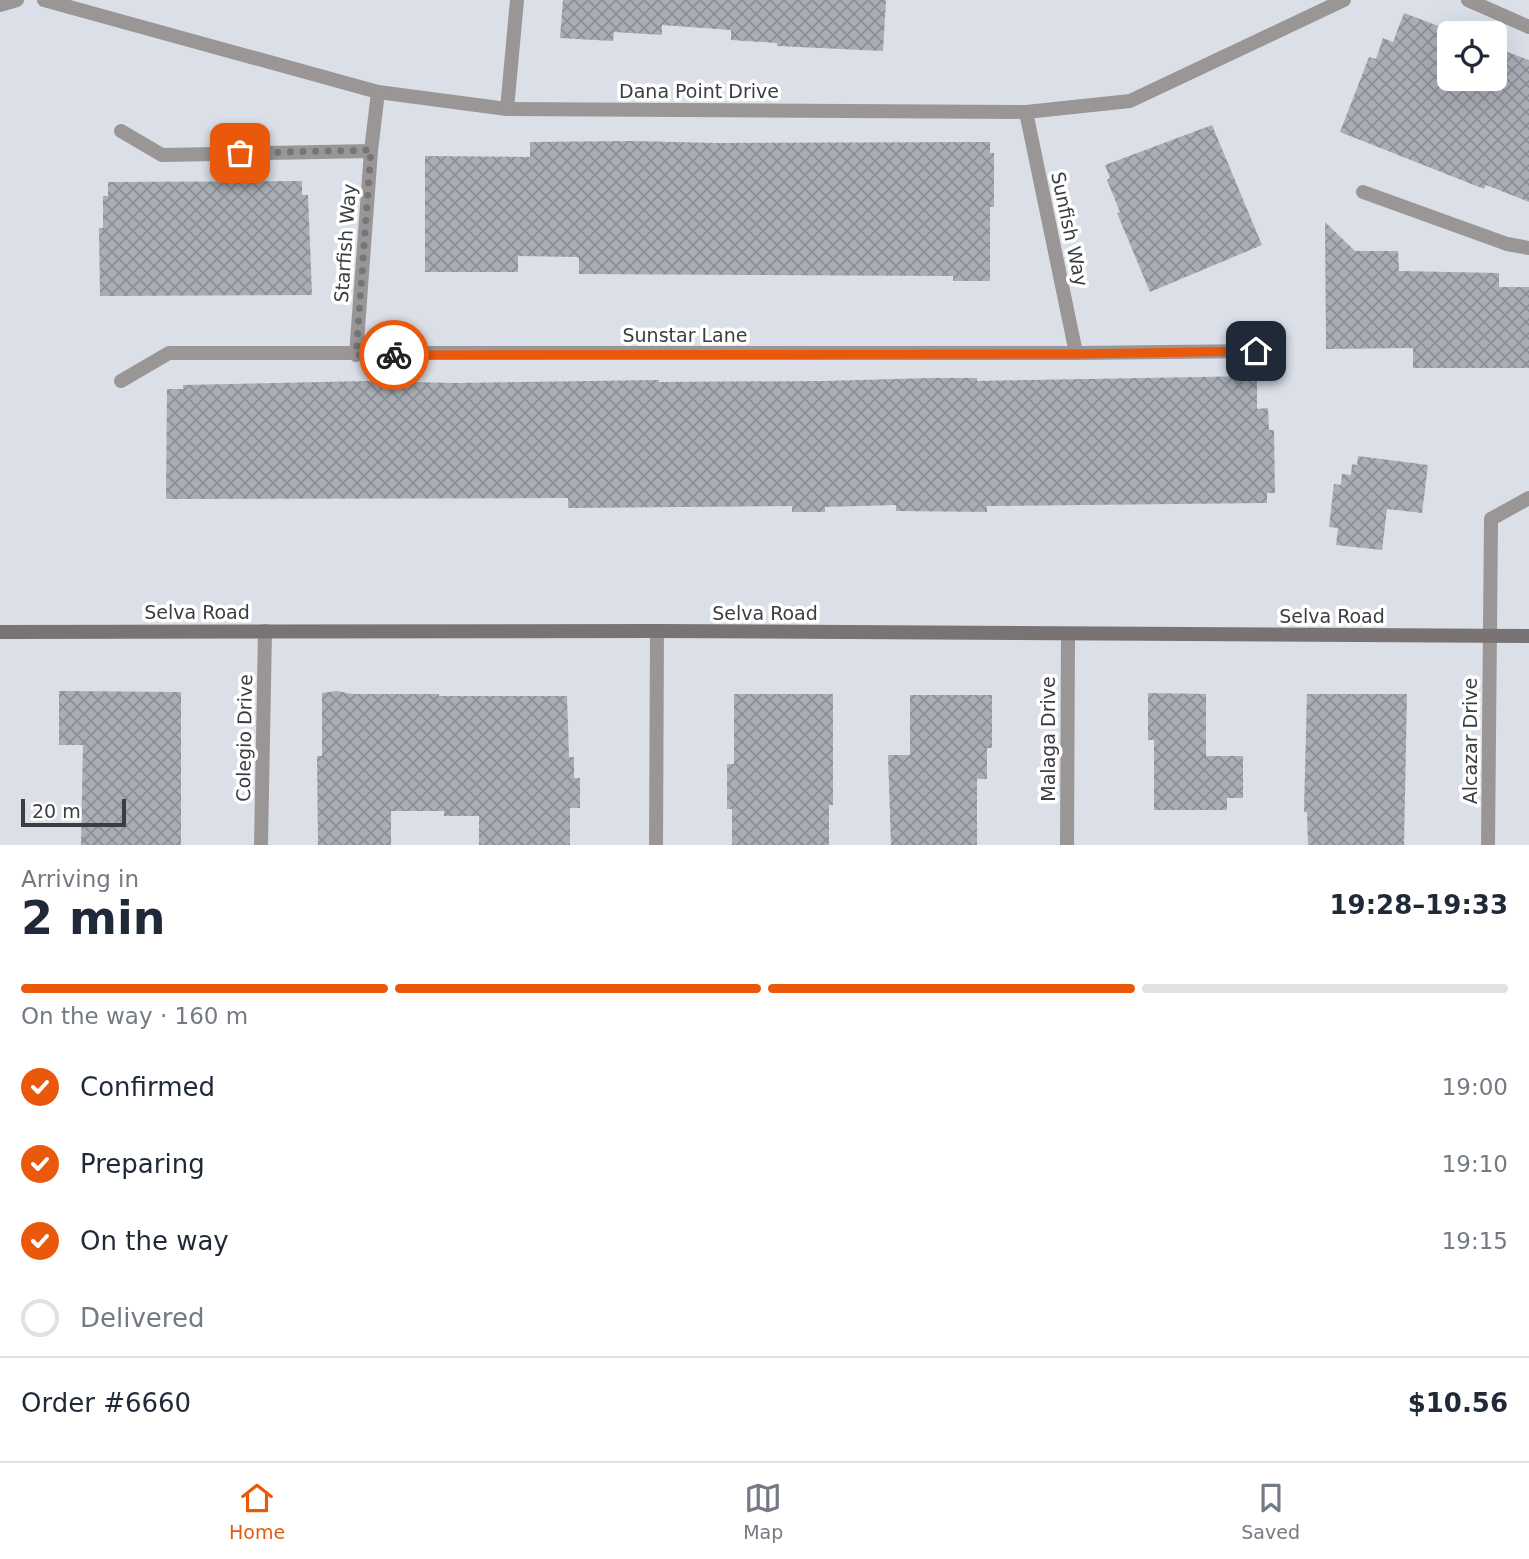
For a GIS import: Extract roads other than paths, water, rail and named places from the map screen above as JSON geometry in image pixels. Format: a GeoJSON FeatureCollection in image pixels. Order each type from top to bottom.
{"type":"FeatureCollection","features":[{"type":"Feature","properties":{"kind":"street"},"geometry":{"type":"LineString","coordinates":[[0,5],[18,0]]}},
{"type":"Feature","properties":{"kind":"street","name":"Dana Point Drive"},"geometry":{"type":"LineString","coordinates":[[44,0],[378,92],[507,109],[1026,111],[1130,101],[1344,0]]}},
{"type":"Feature","properties":{"kind":"street"},"geometry":{"type":"LineString","coordinates":[[507,109],[517,0]]}},
{"type":"Feature","properties":{"kind":"street"},"geometry":{"type":"LineString","coordinates":[[1468,0],[1529,27]]}},
{"type":"Feature","properties":{"kind":"street","name":"Starfish Way"},"geometry":{"type":"LineString","coordinates":[[356,355],[371,150],[378,92]]}},
{"type":"Feature","properties":{"kind":"street","name":"Sunfish Way"},"geometry":{"type":"LineString","coordinates":[[1026,111],[1076,354]]}},
{"type":"Feature","properties":{"kind":"street"},"geometry":{"type":"LineString","coordinates":[[121,131],[162,155],[371,150]]}},
{"type":"Feature","properties":{"kind":"street"},"geometry":{"type":"LineString","coordinates":[[1363,192],[1507,244],[1529,248]]}},
{"type":"Feature","properties":{"kind":"street","name":"Sunstar Lane"},"geometry":{"type":"LineString","coordinates":[[121,381],[169,354],[1076,354],[1256,351]]}},
{"type":"Feature","properties":{"kind":"street","name":"Alcazar Drive"},"geometry":{"type":"LineString","coordinates":[[1488,845],[1491,519],[1529,499]]}},
{"type":"Feature","properties":{"kind":"street","name":"Colegio Drive"},"geometry":{"type":"LineString","coordinates":[[261,845],[265,631]]}},
{"type":"Feature","properties":{"kind":"street"},"geometry":{"type":"LineString","coordinates":[[656,845],[657,631]]}},
{"type":"Feature","properties":{"kind":"street","name":"Selva Road"},"geometry":{"type":"LineString","coordinates":[[0,632],[657,631],[1529,636]]}},
{"type":"Feature","properties":{"kind":"street","name":"Malaga Drive"},"geometry":{"type":"LineString","coordinates":[[1067,845],[1068,634]]}}]}
